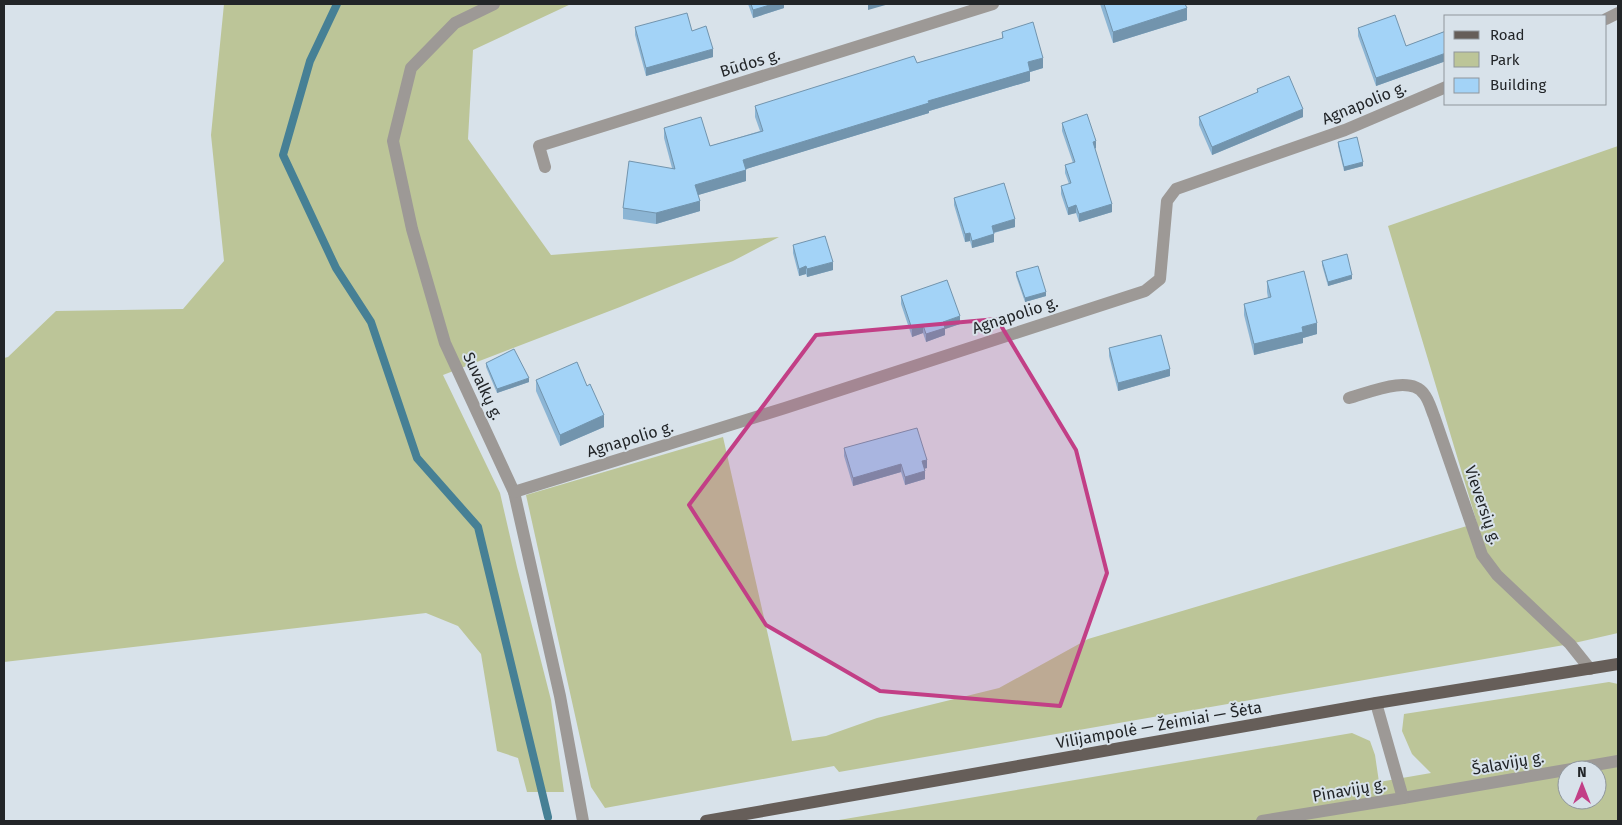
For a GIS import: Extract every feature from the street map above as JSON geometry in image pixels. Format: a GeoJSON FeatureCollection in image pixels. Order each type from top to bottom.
{"type":"FeatureCollection","features":[{"type":"Feature","properties":{"kind":"main road","name":"Vilijampolė — Žeimiai — Šėta"},"geometry":{"type":"LineString","coordinates":[[706,821],[1376,703],[1618,664]]}},
{"type":"Feature","properties":{"kind":"street","name":"Suvalkų g."},"geometry":{"type":"LineString","coordinates":[[494,4],[454,23],[411,68],[393,141],[412,229],[445,343],[514,492],[560,696],[583,821]]}},
{"type":"Feature","properties":{"kind":"street","name":"Būdos g."},"geometry":{"type":"LineString","coordinates":[[545,167],[539,146],[993,4]]}},
{"type":"Feature","properties":{"kind":"street","name":"Agnapolio g."},"geometry":{"type":"LineString","coordinates":[[514,492],[785,408],[1145,291],[1160,279],[1167,201],[1176,188],[1345,130],[1444,88]]}},
{"type":"Feature","properties":{"kind":"street","name":"Vieversių g."},"geometry":{"type":"LineString","coordinates":[[1349,398],[1398,385],[1409,385],[1418,388],[1424,394],[1434,416],[1482,555],[1497,575],[1570,644],[1590,669]]}},
{"type":"Feature","properties":{"kind":"street","name":"Pinavijų g."},"geometry":{"type":"LineString","coordinates":[[1262,821],[1404,798],[1376,703]]}},
{"type":"Feature","properties":{"kind":"street","name":"Šalavijų g."},"geometry":{"type":"LineString","coordinates":[[1404,798],[1618,761]]}},
{"type":"Feature","properties":{"kind":"highlighted area"},"geometry":{"type":"Polygon","coordinates":[[[997,319],[1076,450],[1107,573],[1060,706],[880,691],[766,625],[689,505],[816,335],[997,319]]]}},
{"type":"Feature","properties":{"kind":"green space"},"geometry":{"type":"Polygon","coordinates":[[[224,4],[571,4],[473,50],[468,139],[551,255],[779,237],[733,261],[443,375],[500,493],[551,700],[564,792],[527,792],[518,758],[497,751],[481,654],[458,626],[426,613],[4,662],[4,358],[8,357],[56,311],[183,309],[224,261],[211,135],[224,4]]]}},
{"type":"Feature","properties":{"kind":"green space"},"geometry":{"type":"Polygon","coordinates":[[[1618,146],[1618,633],[1570,644],[839,772],[834,766],[605,808],[591,787],[526,495],[723,437],[792,741],[826,736],[877,718],[999,688],[1088,639],[1477,523],[1388,226],[1618,146]]]}},
{"type":"Feature","properties":{"kind":"green space"},"geometry":{"type":"Polygon","coordinates":[[[1609,682],[1618,684],[1618,821],[833,821],[1352,733],[1370,741],[1375,755],[1379,782],[1431,773],[1412,754],[1402,731],[1404,714],[1609,682]]]}},
{"type":"Feature","properties":{"kind":"building"},"geometry":{"type":"Polygon","coordinates":[[[751,4],[773,4],[753,10],[751,4]]]}},
{"type":"Feature","properties":{"kind":"building"},"geometry":{"type":"Polygon","coordinates":[[[1104,4],[1185,4],[1187,8],[1113,32],[1104,4]]]}},
{"type":"Feature","properties":{"kind":"building"},"geometry":{"type":"Polygon","coordinates":[[[687,13],[692,31],[706,26],[713,49],[646,68],[635,27],[687,13]]]}},
{"type":"Feature","properties":{"kind":"building"},"geometry":{"type":"Polygon","coordinates":[[[1395,15],[1406,46],[1444,32],[1444,54],[1376,78],[1358,28],[1395,15]]]}},
{"type":"Feature","properties":{"kind":"building"},"geometry":{"type":"Polygon","coordinates":[[[1033,22],[1043,58],[1028,62],[1030,71],[928,101],[929,103],[743,160],[746,170],[695,185],[700,201],[656,213],[623,208],[629,161],[675,169],[664,128],[701,117],[710,146],[763,131],[755,106],[914,56],[917,63],[1003,38],[1002,32],[1033,22]]]}},
{"type":"Feature","properties":{"kind":"building"},"geometry":{"type":"Polygon","coordinates":[[[1289,76],[1303,109],[1212,147],[1199,117],[1258,92],[1257,89],[1289,76]]]}},
{"type":"Feature","properties":{"kind":"building"},"geometry":{"type":"Polygon","coordinates":[[[1087,114],[1096,141],[1093,142],[1112,204],[1079,214],[1076,205],[1068,208],[1061,186],[1071,183],[1065,165],[1075,162],[1062,123],[1087,114]]]}},
{"type":"Feature","properties":{"kind":"building"},"geometry":{"type":"Polygon","coordinates":[[[1357,137],[1363,162],[1344,167],[1338,142],[1357,137]]]}},
{"type":"Feature","properties":{"kind":"building"},"geometry":{"type":"Polygon","coordinates":[[[1004,183],[1015,219],[992,226],[994,234],[972,241],[970,233],[965,234],[954,198],[1004,183]]]}},
{"type":"Feature","properties":{"kind":"building"},"geometry":{"type":"Polygon","coordinates":[[[825,236],[833,262],[807,269],[806,266],[799,269],[793,245],[825,236]]]}},
{"type":"Feature","properties":{"kind":"building"},"geometry":{"type":"Polygon","coordinates":[[[1347,254],[1352,275],[1328,282],[1322,261],[1347,254]]]}},
{"type":"Feature","properties":{"kind":"building"},"geometry":{"type":"Polygon","coordinates":[[[1038,266],[1046,292],[1025,298],[1016,272],[1038,266]]]}},
{"type":"Feature","properties":{"kind":"building"},"geometry":{"type":"Polygon","coordinates":[[[1304,271],[1317,323],[1302,327],[1303,332],[1254,344],[1244,304],[1271,297],[1267,281],[1304,271]]]}},
{"type":"Feature","properties":{"kind":"building"},"geometry":{"type":"Polygon","coordinates":[[[947,280],[960,316],[943,322],[945,328],[926,334],[923,325],[912,329],[901,296],[947,280]]]}},
{"type":"Feature","properties":{"kind":"building"},"geometry":{"type":"Polygon","coordinates":[[[1161,335],[1170,369],[1118,383],[1109,348],[1161,335]]]}},
{"type":"Feature","properties":{"kind":"building"},"geometry":{"type":"Polygon","coordinates":[[[514,349],[529,378],[497,389],[486,363],[514,349]]]}},
{"type":"Feature","properties":{"kind":"building"},"geometry":{"type":"Polygon","coordinates":[[[577,362],[587,386],[590,384],[604,415],[560,435],[536,380],[577,362]]]}},
{"type":"Feature","properties":{"kind":"building"},"geometry":{"type":"Polygon","coordinates":[[[917,428],[927,460],[922,461],[925,471],[905,477],[901,464],[853,478],[844,448],[917,428]]]}},
{"type":"Feature","properties":{"kind":"waterway"},"geometry":{"type":"LineString","coordinates":[[337,4],[310,61],[283,155],[336,268],[371,322],[417,458],[478,527],[548,817]]}}]}
